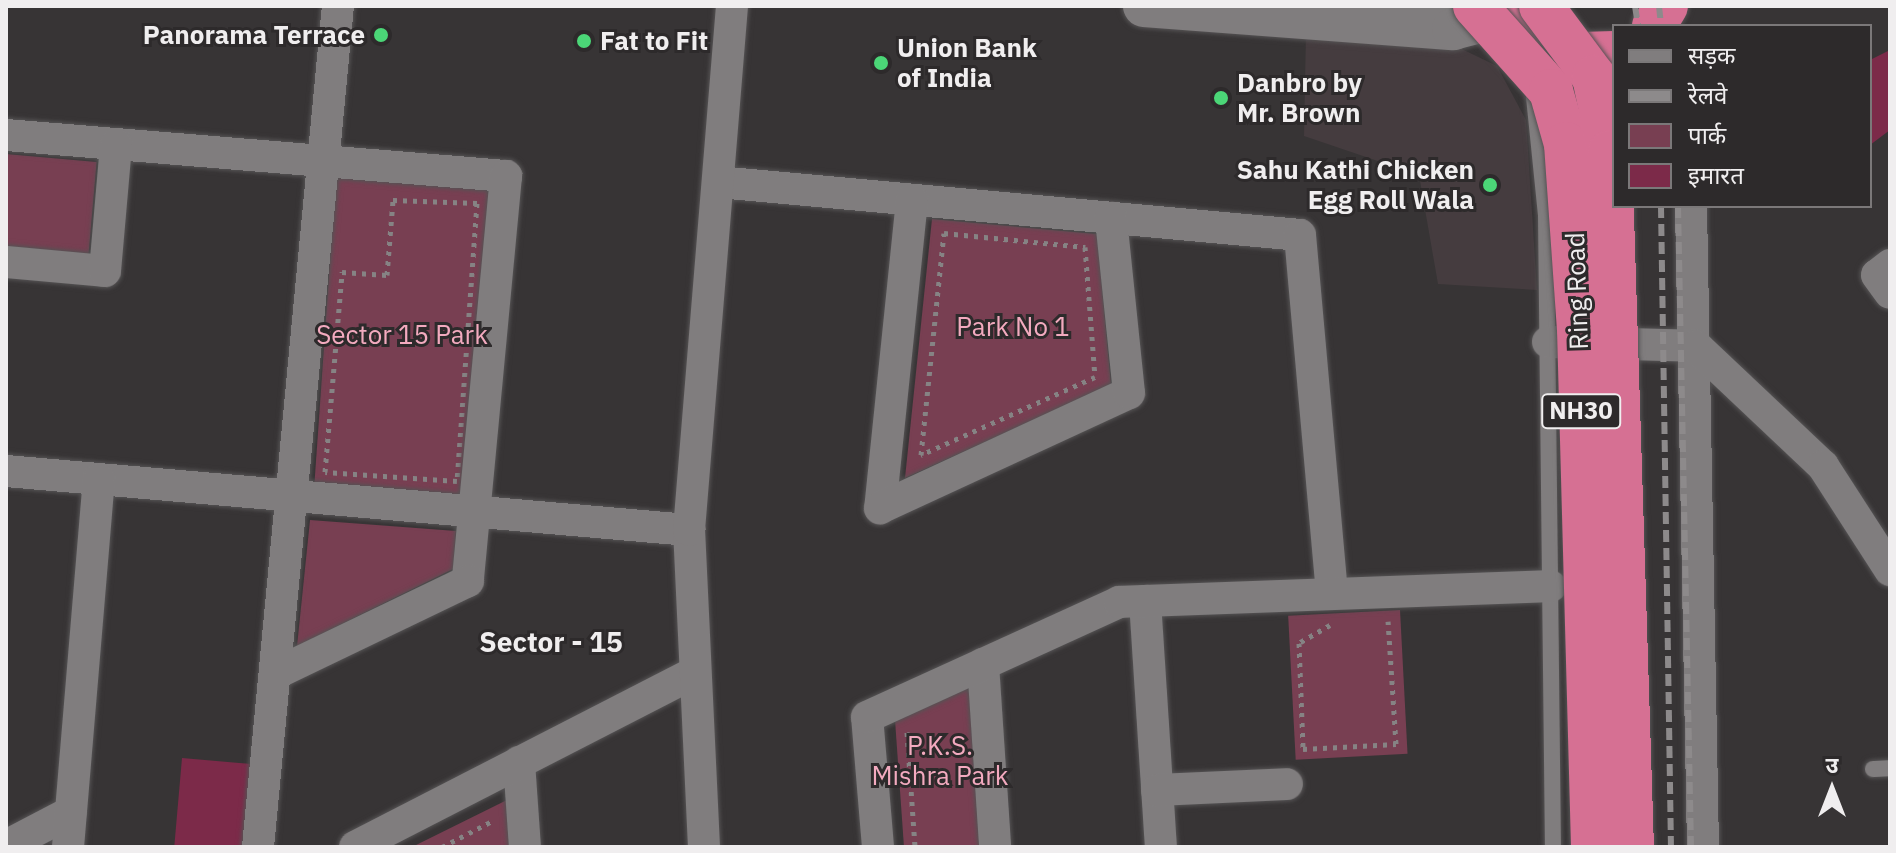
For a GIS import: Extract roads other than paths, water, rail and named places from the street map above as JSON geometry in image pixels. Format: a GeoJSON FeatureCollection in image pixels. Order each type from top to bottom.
{"type":"FeatureCollection","features":[{"type":"Feature","properties":{"kind":"highway"},"geometry":{"type":"LineString","coordinates":[[1655,24],[1666,6]]}},
{"type":"Feature","properties":{"kind":"highway"},"geometry":{"type":"LineString","coordinates":[[1494,13],[1549,55],[1612,53]]}},
{"type":"Feature","properties":{"kind":"highway","name":"Ring Road"},"geometry":{"type":"LineString","coordinates":[[1494,13],[1551,91],[1566,144],[1579,329],[1593,847]]}},
{"type":"Feature","properties":{"kind":"highway","name":"Ring Road"},"geometry":{"type":"LineString","coordinates":[[1494,13],[1594,77],[1610,152],[1632,847]]}},
{"type":"Feature","properties":{"kind":"street"},"geometry":{"type":"LineString","coordinates":[[258,847],[327,161],[338,6]]}},
{"type":"Feature","properties":{"kind":"street"},"geometry":{"type":"LineString","coordinates":[[704,847],[692,674],[689,530],[732,6]]}},
{"type":"Feature","properties":{"kind":"street"},"geometry":{"type":"LineString","coordinates":[[1163,7],[1494,13],[1503,53],[1534,98]]}},
{"type":"Feature","properties":{"kind":"street"},"geometry":{"type":"LineString","coordinates":[[6,135],[506,176],[478,512],[468,581],[277,673]]}},
{"type":"Feature","properties":{"kind":"street"},"geometry":{"type":"LineString","coordinates":[[6,262],[105,271],[116,144]]}},
{"type":"Feature","properties":{"kind":"street"},"geometry":{"type":"LineString","coordinates":[[718,182],[1300,235],[1333,609]]}},
{"type":"Feature","properties":{"kind":"street"},"geometry":{"type":"LineString","coordinates":[[912,200],[880,508],[1129,393],[1111,218]]}},
{"type":"Feature","properties":{"kind":"street"},"geometry":{"type":"LineString","coordinates":[[1691,208],[1703,847]]}},
{"type":"Feature","properties":{"kind":"street"},"geometry":{"type":"LineString","coordinates":[[1890,265],[1877,275],[1890,293]]}},
{"type":"Feature","properties":{"kind":"street"},"geometry":{"type":"LineString","coordinates":[[1548,342],[1696,346],[1823,466],[1878,526],[1890,570]]}},
{"type":"Feature","properties":{"kind":"street"},"geometry":{"type":"LineString","coordinates":[[6,471],[689,530]]}},
{"type":"Feature","properties":{"kind":"street"},"geometry":{"type":"LineString","coordinates":[[68,847],[99,479]]}},
{"type":"Feature","properties":{"kind":"street"},"geometry":{"type":"LineString","coordinates":[[878,847],[867,717],[1119,602],[1333,609],[1551,586]]}},
{"type":"Feature","properties":{"kind":"street"},"geometry":{"type":"LineString","coordinates":[[1145,601],[1161,847]]}},
{"type":"Feature","properties":{"kind":"street"},"geometry":{"type":"LineString","coordinates":[[983,664],[995,847]]}},
{"type":"Feature","properties":{"kind":"street"},"geometry":{"type":"LineString","coordinates":[[355,847],[391,838],[519,762],[692,674]]}},
{"type":"Feature","properties":{"kind":"street"},"geometry":{"type":"LineString","coordinates":[[519,762],[525,847]]}},
{"type":"Feature","properties":{"kind":"street"},"geometry":{"type":"LineString","coordinates":[[1157,790],[1287,784]]}},
{"type":"Feature","properties":{"kind":"street"},"geometry":{"type":"LineString","coordinates":[[6,846],[71,812]]}},
{"type":"Feature","properties":{"kind":"lane"},"geometry":{"type":"LineString","coordinates":[[1549,55],[1534,98],[1548,342],[1553,847]]}},
{"type":"Feature","properties":{"kind":"railway"},"geometry":{"type":"LineString","coordinates":[[1635,6],[1638,24]]}},
{"type":"Feature","properties":{"kind":"railway"},"geometry":{"type":"LineString","coordinates":[[1659,6],[1661,24]]}},
{"type":"Feature","properties":{"kind":"railway"},"geometry":{"type":"LineString","coordinates":[[1661,208],[1671,847]]}},
{"type":"Feature","properties":{"kind":"railway"},"geometry":{"type":"LineString","coordinates":[[1678,208],[1691,847]]}},
{"type":"Feature","properties":{"kind":"place","name":"Panorama Terrace"},"geometry":{"type":"Point","coordinates":[381,35]}},
{"type":"Feature","properties":{"kind":"place","name":"Fat to Fit"},"geometry":{"type":"Point","coordinates":[584,41]}},
{"type":"Feature","properties":{"kind":"place","name":"Union Bank of India"},"geometry":{"type":"Point","coordinates":[881,63]}},
{"type":"Feature","properties":{"kind":"place","name":"Danbro by Mr. Brown"},"geometry":{"type":"Point","coordinates":[1221,98]}},
{"type":"Feature","properties":{"kind":"place","name":"Sahu Kathi Chicken Egg Roll Wala"},"geometry":{"type":"Point","coordinates":[1490,185]}},
{"type":"Feature","properties":{"kind":"district","name":"Sector - 15"},"geometry":{"type":"Point","coordinates":[551,642]}},
{"type":"Feature","properties":{"kind":"park label","name":"Park No 1"},"geometry":{"type":"Point","coordinates":[1013,327]}},
{"type":"Feature","properties":{"kind":"park label","name":"Sector 15 Park"},"geometry":{"type":"Point","coordinates":[402,335]}},
{"type":"Feature","properties":{"kind":"park label","name":"P.K.S. Mishra Park"},"geometry":{"type":"Point","coordinates":[940,761]}}]}
